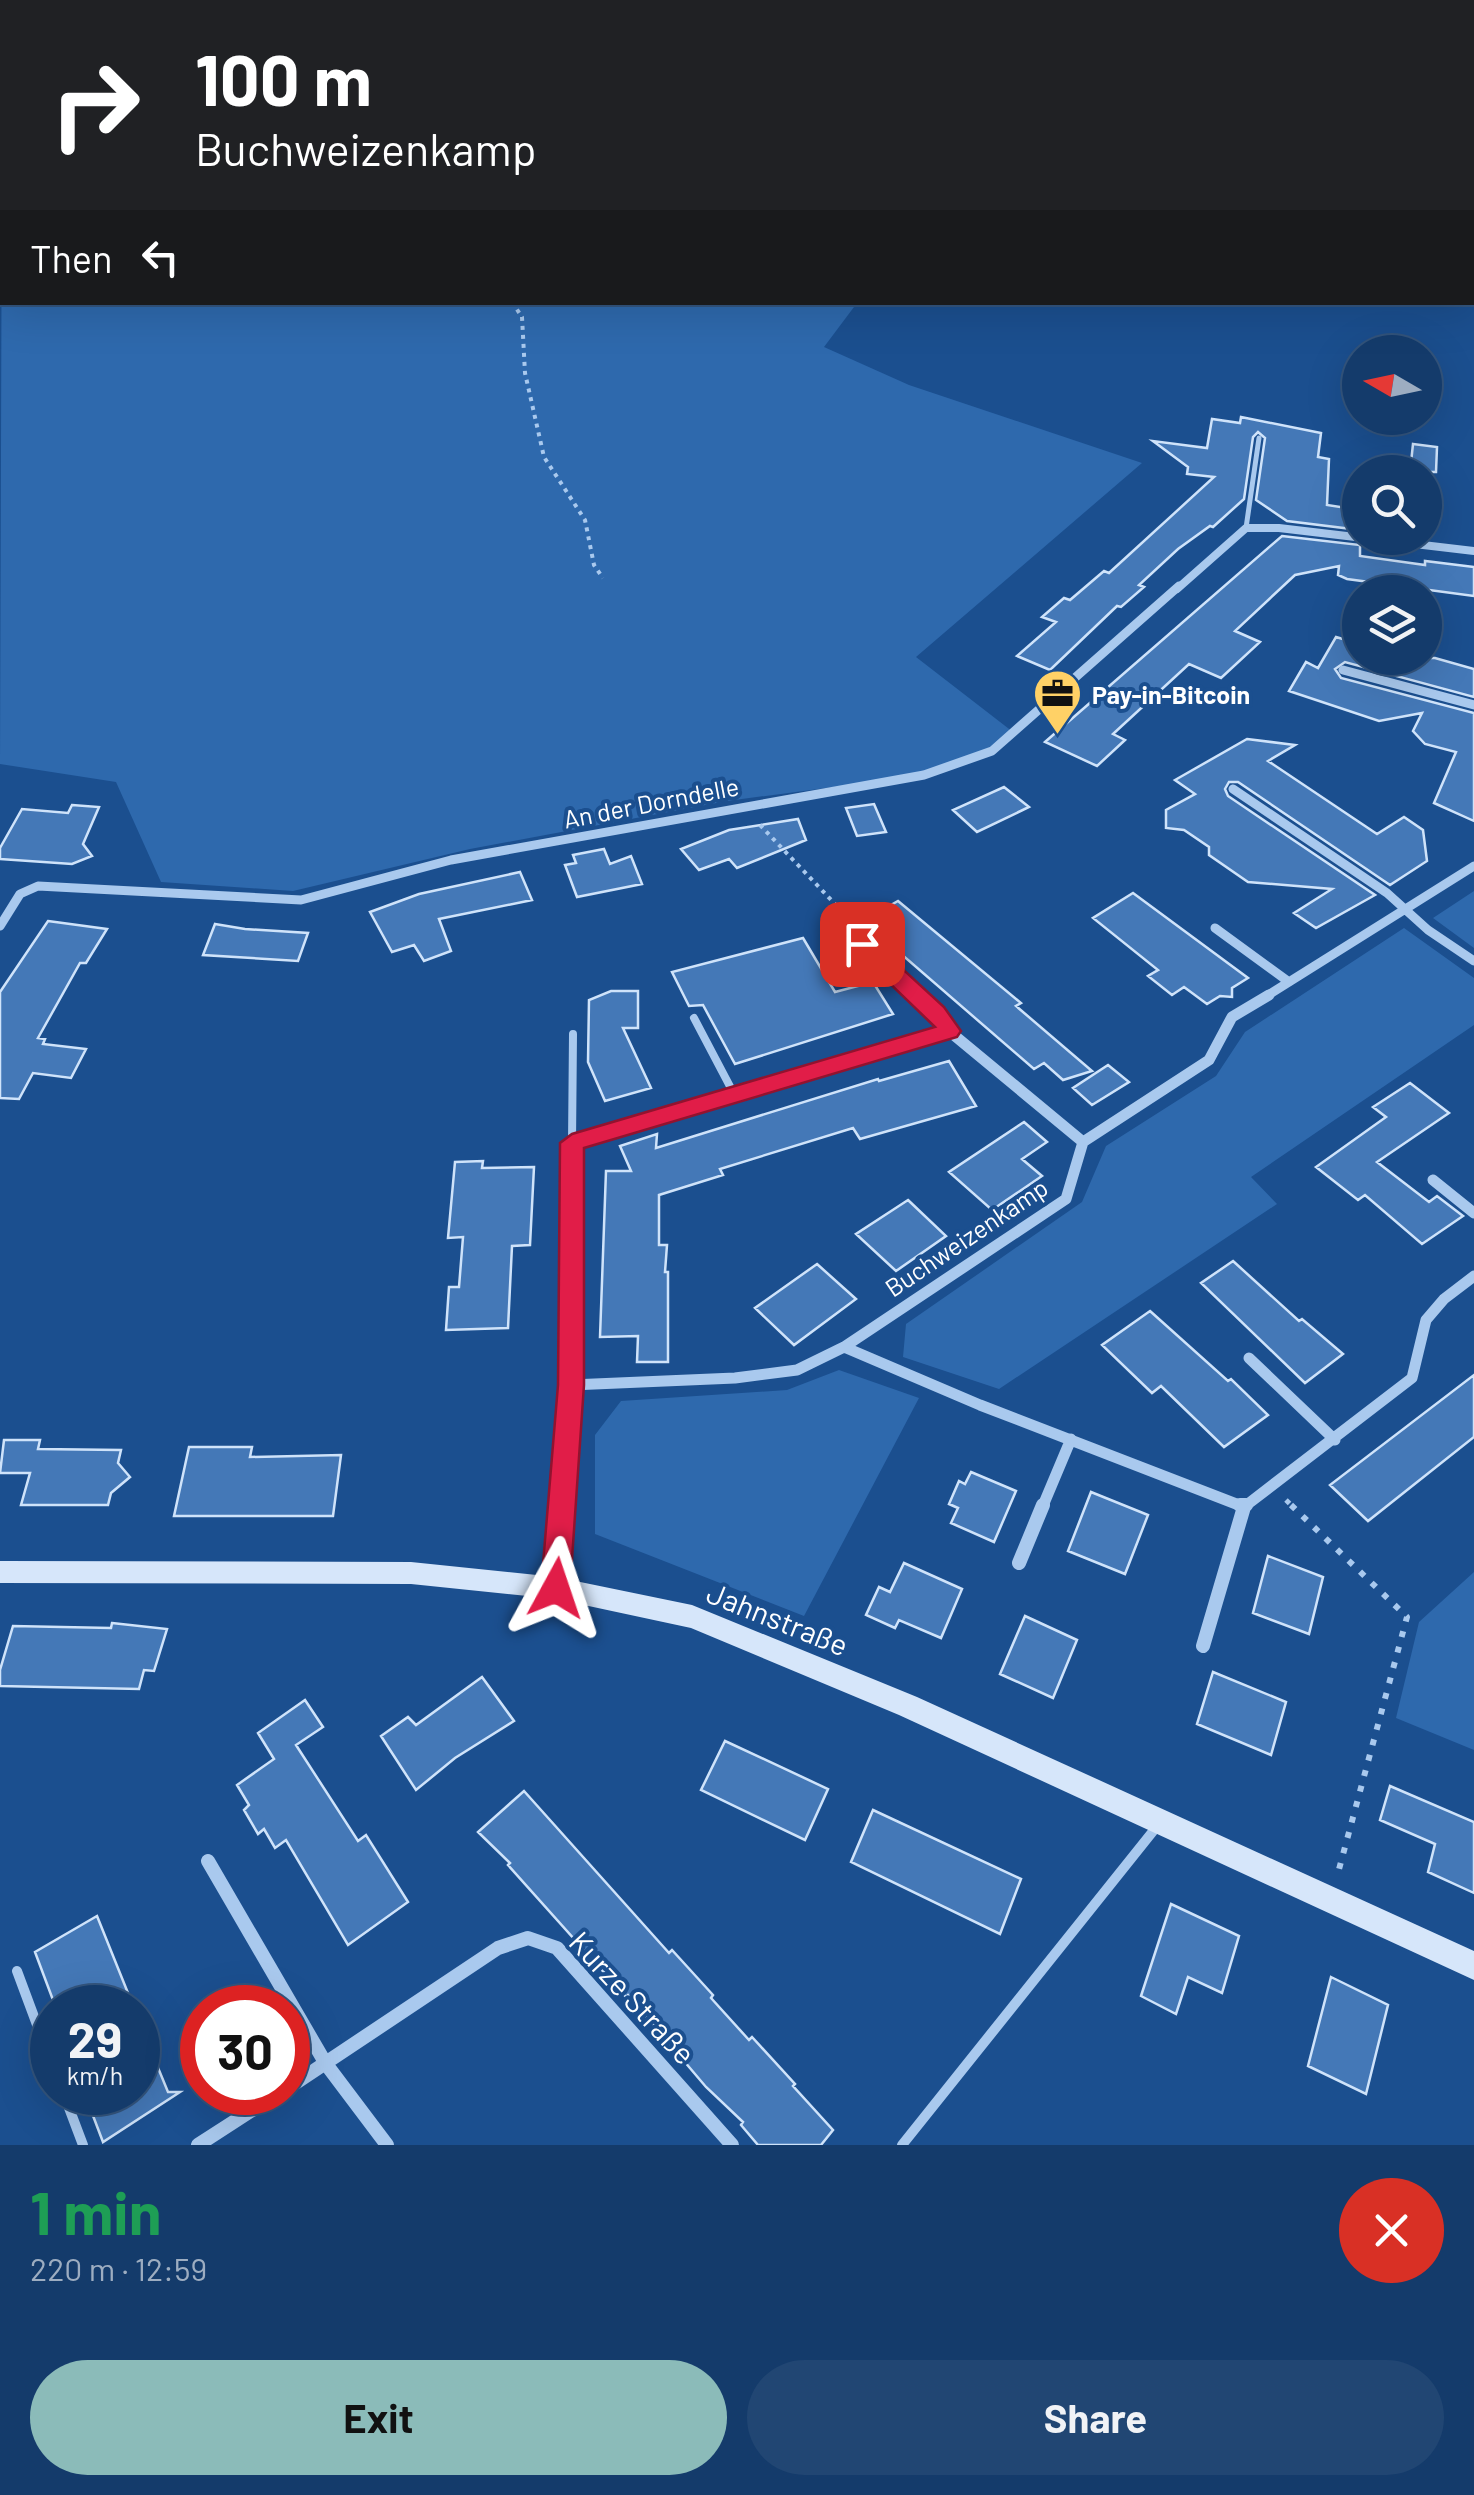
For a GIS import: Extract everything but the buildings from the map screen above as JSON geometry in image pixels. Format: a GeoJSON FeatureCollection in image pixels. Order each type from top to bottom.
{"type":"FeatureCollection","features":[{"type":"Feature","properties":{"kind":"main road","name":"Jahnstraße"},"geometry":{"type":"LineString","coordinates":[[0,1572],[411,1574],[556,1588],[692,1617],[772,1648],[1161,1821],[1474,1966]]}},
{"type":"Feature","properties":{"kind":"street"},"geometry":{"type":"LineString","coordinates":[[1246,528],[1342,534]]}},
{"type":"Feature","properties":{"kind":"street","name":"An der Dorndelle"},"geometry":{"type":"LineString","coordinates":[[0,926],[20,894],[38,886],[301,900],[451,860],[924,774],[992,751],[1246,528]]}},
{"type":"Feature","properties":{"kind":"street"},"geometry":{"type":"LineString","coordinates":[[1442,547],[1474,552]]}},
{"type":"Feature","properties":{"kind":"street"},"geometry":{"type":"LineString","coordinates":[[1362,675],[1474,705]]}},
{"type":"Feature","properties":{"kind":"street"},"geometry":{"type":"LineString","coordinates":[[1232,789],[1474,961]]}},
{"type":"Feature","properties":{"kind":"street"},"geometry":{"type":"LineString","coordinates":[[836,921],[936,1012],[950,1031],[1083,1142],[1209,1060],[1232,1017],[1474,866]]}},
{"type":"Feature","properties":{"kind":"street"},"geometry":{"type":"LineString","coordinates":[[1215,928],[1289,982]]}},
{"type":"Feature","properties":{"kind":"street"},"geometry":{"type":"LineString","coordinates":[[556,1588],[571,1385],[572,1143],[950,1031]]}},
{"type":"Feature","properties":{"kind":"street","name":"Buchweizenkamp"},"geometry":{"type":"LineString","coordinates":[[571,1385],[735,1378],[797,1370],[844,1347],[1066,1200],[1083,1142]]}},
{"type":"Feature","properties":{"kind":"street"},"geometry":{"type":"LineString","coordinates":[[1433,1180],[1474,1213]]}},
{"type":"Feature","properties":{"kind":"street"},"geometry":{"type":"LineString","coordinates":[[1203,1646],[1244,1507],[1412,1378],[1430,1310],[1474,1276]]}},
{"type":"Feature","properties":{"kind":"street"},"geometry":{"type":"LineString","coordinates":[[844,1347],[1244,1507]]}},
{"type":"Feature","properties":{"kind":"street"},"geometry":{"type":"LineString","coordinates":[[1249,1358],[1335,1440]]}},
{"type":"Feature","properties":{"kind":"street"},"geometry":{"type":"LineString","coordinates":[[1018,1563],[1071,1439]]}},
{"type":"Feature","properties":{"kind":"street"},"geometry":{"type":"LineString","coordinates":[[208,1861],[326,2064],[387,2145]]}},
{"type":"Feature","properties":{"kind":"street","name":"Kurze Straße"},"geometry":{"type":"LineString","coordinates":[[326,2064],[498,1948],[528,1938],[557,1948],[732,2145]]}},
{"type":"Feature","properties":{"kind":"street"},"geometry":{"type":"LineString","coordinates":[[310,2074],[326,2064]]}},
{"type":"Feature","properties":{"kind":"street"},"geometry":{"type":"LineString","coordinates":[[198,2145],[244,2115]]}},
{"type":"Feature","properties":{"kind":"lane"},"geometry":{"type":"LineString","coordinates":[[1246,528],[1259,438]]}},
{"type":"Feature","properties":{"kind":"lane"},"geometry":{"type":"LineString","coordinates":[[694,1018],[734,1094]]}},
{"type":"Feature","properties":{"kind":"lane"},"geometry":{"type":"LineString","coordinates":[[572,1143],[573,1034]]}},
{"type":"Feature","properties":{"kind":"lane"},"geometry":{"type":"LineString","coordinates":[[902,2145],[1161,1821]]}},
{"type":"Feature","properties":{"kind":"lane"},"geometry":{"type":"LineString","coordinates":[[17,1971],[30,2006]]}},
{"type":"Feature","properties":{"kind":"lane"},"geometry":{"type":"LineString","coordinates":[[72,2115],[83,2145]]}},
{"type":"Feature","properties":{"kind":"path"},"geometry":{"type":"LineString","coordinates":[[514,305],[522,317],[525,373],[544,458],[585,520],[594,565],[603,578]]}},
{"type":"Feature","properties":{"kind":"path"},"geometry":{"type":"LineString","coordinates":[[742,805],[838,907],[836,921]]}},
{"type":"Feature","properties":{"kind":"path"},"geometry":{"type":"LineString","coordinates":[[1272,1488],[1407,1617],[1331,1899]]}},
{"type":"Feature","properties":{"kind":"shaded area"},"geometry":{"type":"Polygon","coordinates":[[[1,305],[856,305],[824,347],[909,385],[1142,463],[916,657],[1013,732],[992,751],[924,775],[727,801],[470,849],[293,891],[161,882],[116,782],[0,764],[1,305]]]}},
{"type":"Feature","properties":{"kind":"shaded area"},"geometry":{"type":"Polygon","coordinates":[[[1474,891],[1474,948],[1433,918],[1474,891]]]}},
{"type":"Feature","properties":{"kind":"shaded area"},"geometry":{"type":"Polygon","coordinates":[[[1404,928],[1474,978],[1474,1025],[1251,1177],[1277,1204],[999,1389],[903,1357],[906,1324],[1082,1202],[1106,1146],[1216,1076],[1245,1032],[1404,928]]]}},
{"type":"Feature","properties":{"kind":"shaded area"},"geometry":{"type":"Polygon","coordinates":[[[839,1370],[919,1398],[804,1616],[595,1534],[595,1435],[621,1401],[787,1390],[839,1370]]]}},
{"type":"Feature","properties":{"kind":"shaded area"},"geometry":{"type":"Polygon","coordinates":[[[1474,1572],[1474,1750],[1396,1718],[1419,1622],[1474,1572]]]}},
{"type":"Feature","properties":{"kind":"place","name":"Pay-in-Bitcoin"},"geometry":{"type":"Point","coordinates":[1057,736]}},
{"type":"Feature","properties":{"kind":"route"},"geometry":{"type":"LineString","coordinates":[[556,1588],[571,1385],[572,1143],[950,1031],[936,1012],[862,944]]}}]}
